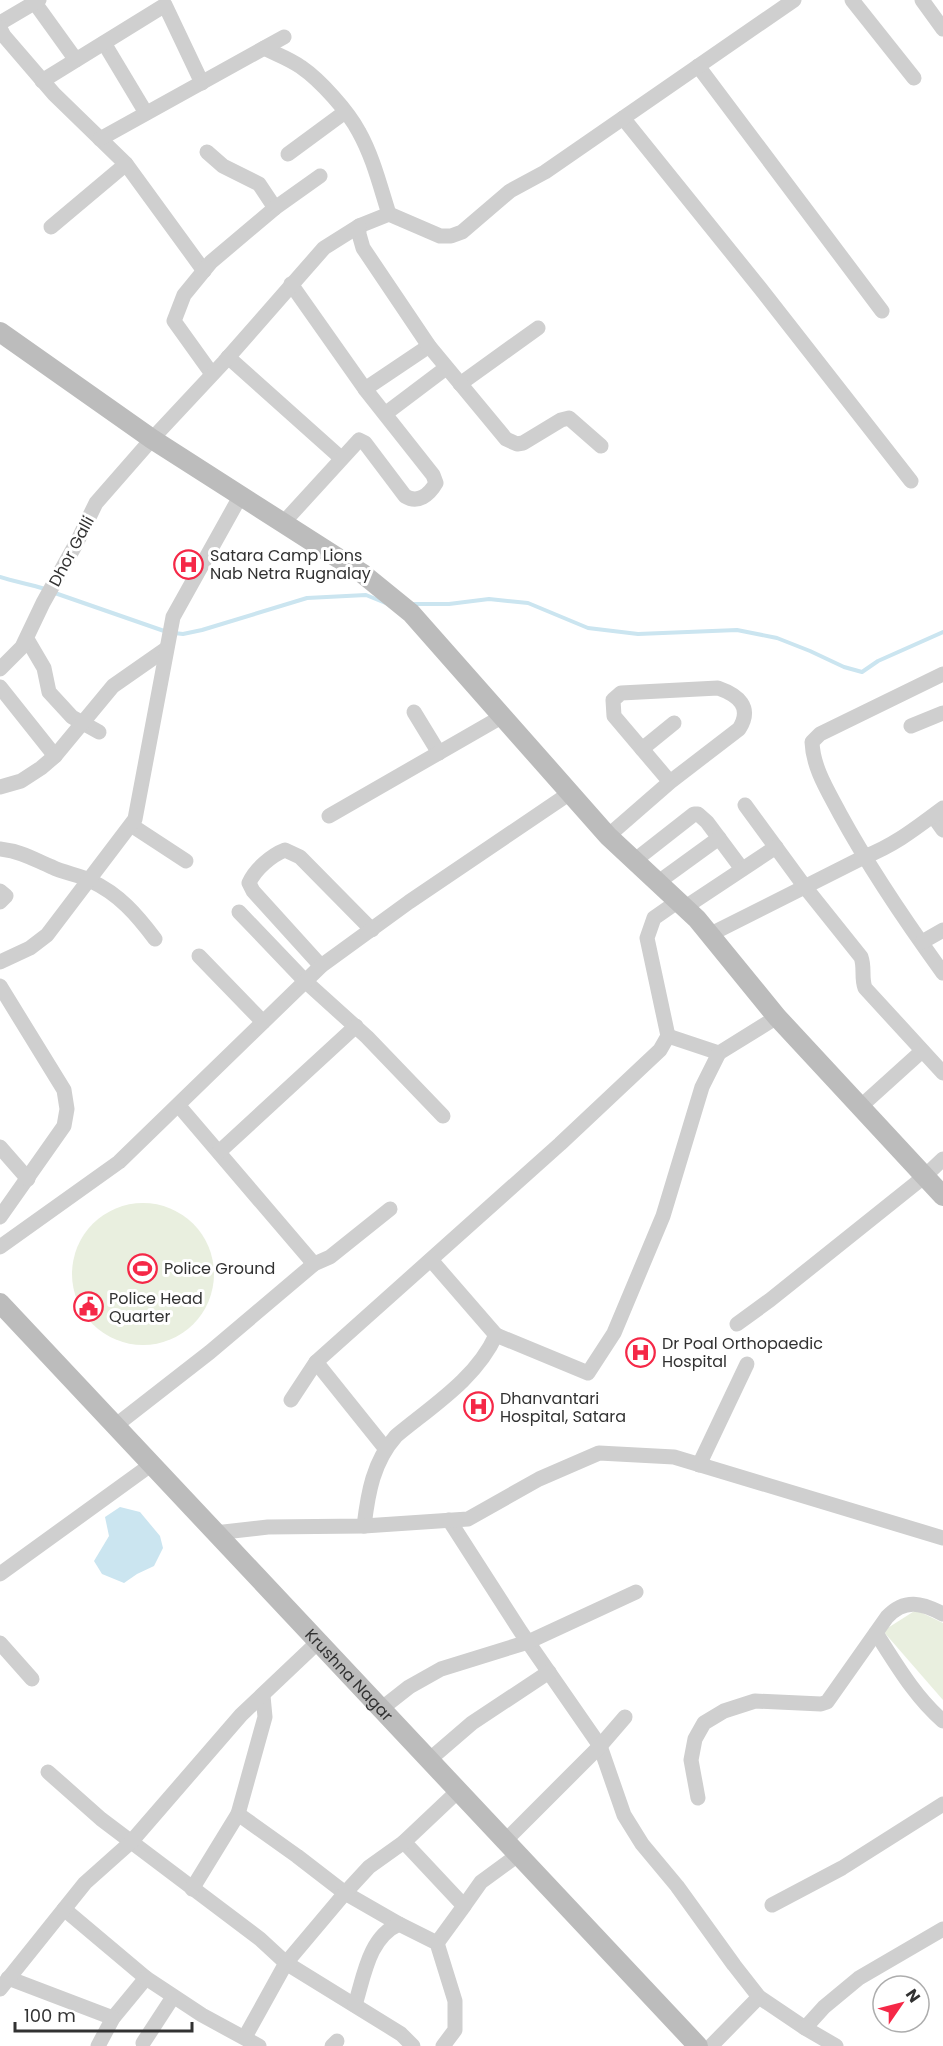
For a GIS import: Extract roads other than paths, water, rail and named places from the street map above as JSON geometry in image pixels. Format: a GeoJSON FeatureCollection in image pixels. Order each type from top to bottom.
{"type":"FeatureCollection","features":[{"type":"Feature","properties":{"kind":"main road"},"geometry":{"type":"LineString","coordinates":[[0,332],[152,439],[363,574],[411,613],[608,836],[697,920],[777,1017],[943,1197]]}},
{"type":"Feature","properties":{"kind":"main road","name":"Krushna Nagar"},"geometry":{"type":"LineString","coordinates":[[0,1303],[698,2046]]}},
{"type":"Feature","properties":{"kind":"street"},"geometry":{"type":"LineString","coordinates":[[264,48],[299,65],[317,79],[345,112],[358,131],[373,166],[388,214],[440,236],[451,236],[462,232],[510,191],[545,171],[794,0]]}},
{"type":"Feature","properties":{"kind":"street"},"geometry":{"type":"LineString","coordinates":[[852,0],[914,78]]}},
{"type":"Feature","properties":{"kind":"street"},"geometry":{"type":"LineString","coordinates":[[922,0],[943,30]]}},
{"type":"Feature","properties":{"kind":"street"},"geometry":{"type":"LineString","coordinates":[[0,23],[37,1],[76,60]]}},
{"type":"Feature","properties":{"kind":"street"},"geometry":{"type":"LineString","coordinates":[[42,81],[163,3],[202,83]]}},
{"type":"Feature","properties":{"kind":"street"},"geometry":{"type":"LineString","coordinates":[[0,28],[4,36],[42,81],[126,164],[204,270]]}},
{"type":"Feature","properties":{"kind":"street"},"geometry":{"type":"LineString","coordinates":[[100,139],[284,37]]}},
{"type":"Feature","properties":{"kind":"street"},"geometry":{"type":"LineString","coordinates":[[104,43],[147,113]]}},
{"type":"Feature","properties":{"kind":"street"},"geometry":{"type":"LineString","coordinates":[[698,66],[882,311]]}},
{"type":"Feature","properties":{"kind":"street"},"geometry":{"type":"LineString","coordinates":[[288,154],[345,112]]}},
{"type":"Feature","properties":{"kind":"street"},"geometry":{"type":"LineString","coordinates":[[623,118],[911,481]]}},
{"type":"Feature","properties":{"kind":"street"},"geometry":{"type":"LineString","coordinates":[[207,152],[223,166],[259,184],[275,208]]}},
{"type":"Feature","properties":{"kind":"street"},"geometry":{"type":"LineString","coordinates":[[51,227],[126,164]]}},
{"type":"Feature","properties":{"kind":"street"},"geometry":{"type":"LineString","coordinates":[[212,374],[174,321],[184,294],[211,262],[275,208],[320,176]]}},
{"type":"Feature","properties":{"kind":"street","name":"Dhor Galli"},"geometry":{"type":"LineString","coordinates":[[0,669],[27,639],[43,603],[96,503],[324,248],[359,226],[388,214]]}},
{"type":"Feature","properties":{"kind":"street"},"geometry":{"type":"LineString","coordinates":[[359,226],[363,248],[429,346],[506,439],[517,444],[569,418],[601,446]]}},
{"type":"Feature","properties":{"kind":"street"},"geometry":{"type":"LineString","coordinates":[[284,522],[357,441],[361,440],[365,443],[405,496],[414,501],[422,498],[434,488],[436,483],[433,475],[365,389],[291,284]]}},
{"type":"Feature","properties":{"kind":"street"},"geometry":{"type":"LineString","coordinates":[[460,384],[538,328]]}},
{"type":"Feature","properties":{"kind":"street"},"geometry":{"type":"LineString","coordinates":[[365,389],[429,346]]}},
{"type":"Feature","properties":{"kind":"street"},"geometry":{"type":"LineString","coordinates":[[228,357],[341,458]]}},
{"type":"Feature","properties":{"kind":"street"},"geometry":{"type":"LineString","coordinates":[[385,414],[446,368]]}},
{"type":"Feature","properties":{"kind":"street"},"geometry":{"type":"LineString","coordinates":[[0,962],[30,948],[47,935],[135,819],[172,617],[241,495]]}},
{"type":"Feature","properties":{"kind":"street"},"geometry":{"type":"LineString","coordinates":[[27,639],[44,668],[49,692],[72,717],[99,732]]}},
{"type":"Feature","properties":{"kind":"street"},"geometry":{"type":"LineString","coordinates":[[0,787],[21,781],[41,768],[55,756],[113,686],[166,649]]}},
{"type":"Feature","properties":{"kind":"street"},"geometry":{"type":"LineString","coordinates":[[943,674],[820,734],[812,742],[812,755],[824,784],[864,857],[943,973]]}},
{"type":"Feature","properties":{"kind":"street"},"geometry":{"type":"LineString","coordinates":[[0,687],[55,756]]}},
{"type":"Feature","properties":{"kind":"street"},"geometry":{"type":"LineString","coordinates":[[608,836],[670,782],[739,729],[745,715],[744,709],[732,693],[718,688],[621,693],[613,700],[614,716],[670,782]]}},
{"type":"Feature","properties":{"kind":"street"},"geometry":{"type":"LineString","coordinates":[[414,712],[439,753]]}},
{"type":"Feature","properties":{"kind":"street"},"geometry":{"type":"LineString","coordinates":[[911,726],[943,713]]}},
{"type":"Feature","properties":{"kind":"street"},"geometry":{"type":"LineString","coordinates":[[329,816],[503,716]]}},
{"type":"Feature","properties":{"kind":"street"},"geometry":{"type":"LineString","coordinates":[[642,749],[674,723]]}},
{"type":"Feature","properties":{"kind":"street"},"geometry":{"type":"LineString","coordinates":[[0,1247],[119,1162],[321,966],[409,902],[570,793]]}},
{"type":"Feature","properties":{"kind":"street"},"geometry":{"type":"LineString","coordinates":[[745,805],[805,887],[861,957],[862,980],[865,988],[943,1073]]}},
{"type":"Feature","properties":{"kind":"street"},"geometry":{"type":"LineString","coordinates":[[709,935],[894,843],[938,812],[943,830]]}},
{"type":"Feature","properties":{"kind":"street"},"geometry":{"type":"LineString","coordinates":[[634,861],[694,814],[702,816],[742,869]]}},
{"type":"Feature","properties":{"kind":"street"},"geometry":{"type":"LineString","coordinates":[[131,825],[186,861]]}},
{"type":"Feature","properties":{"kind":"street"},"geometry":{"type":"LineString","coordinates":[[657,883],[719,838]]}},
{"type":"Feature","properties":{"kind":"street"},"geometry":{"type":"LineString","coordinates":[[291,1400],[316,1362],[560,1144],[660,1050],[668,1036],[647,938],[654,918],[742,869],[776,847]]}},
{"type":"Feature","properties":{"kind":"street"},"geometry":{"type":"LineString","coordinates":[[0,849],[20,852],[74,876],[89,879],[113,893],[135,913],[155,939]]}},
{"type":"Feature","properties":{"kind":"street"},"geometry":{"type":"LineString","coordinates":[[321,966],[253,891],[249,882],[251,877],[276,853],[285,850],[300,857],[372,930]]}},
{"type":"Feature","properties":{"kind":"street"},"geometry":{"type":"LineString","coordinates":[[0,891],[6,896],[0,902]]}},
{"type":"Feature","properties":{"kind":"street"},"geometry":{"type":"LineString","coordinates":[[239,912],[305,981],[356,1026],[443,1116]]}},
{"type":"Feature","properties":{"kind":"street"},"geometry":{"type":"LineString","coordinates":[[922,942],[943,930]]}},
{"type":"Feature","properties":{"kind":"street"},"geometry":{"type":"LineString","coordinates":[[199,956],[263,1022]]}},
{"type":"Feature","properties":{"kind":"street"},"geometry":{"type":"LineString","coordinates":[[0,986],[64,1090],[67,1109],[64,1126],[0,1218]]}},
{"type":"Feature","properties":{"kind":"street"},"geometry":{"type":"LineString","coordinates":[[431,1260],[496,1335],[588,1373],[614,1333],[663,1215],[702,1087],[719,1053],[777,1017]]}},
{"type":"Feature","properties":{"kind":"street"},"geometry":{"type":"LineString","coordinates":[[219,1152],[356,1026]]}},
{"type":"Feature","properties":{"kind":"street"},"geometry":{"type":"LineString","coordinates":[[668,1036],[719,1053]]}},
{"type":"Feature","properties":{"kind":"street"},"geometry":{"type":"LineString","coordinates":[[860,1107],[922,1051]]}},
{"type":"Feature","properties":{"kind":"street"},"geometry":{"type":"LineString","coordinates":[[178,1106],[314,1264]]}},
{"type":"Feature","properties":{"kind":"street"},"geometry":{"type":"LineString","coordinates":[[0,1147],[28,1179]]}},
{"type":"Feature","properties":{"kind":"street"},"geometry":{"type":"LineString","coordinates":[[737,1324],[925,1176],[943,1159]]}},
{"type":"Feature","properties":{"kind":"street"},"geometry":{"type":"LineString","coordinates":[[115,1426],[210,1352],[314,1264],[330,1257],[390,1209]]}},
{"type":"Feature","properties":{"kind":"street"},"geometry":{"type":"LineString","coordinates":[[364,1526],[368,1493],[385,1448],[396,1436],[475,1370],[488,1354],[496,1335]]}},
{"type":"Feature","properties":{"kind":"street"},"geometry":{"type":"LineString","coordinates":[[316,1362],[385,1448]]}},
{"type":"Feature","properties":{"kind":"street"},"geometry":{"type":"LineString","coordinates":[[699,1465],[747,1364]]}},
{"type":"Feature","properties":{"kind":"street"},"geometry":{"type":"LineString","coordinates":[[215,1533],[268,1527],[364,1526],[468,1519],[538,1479],[599,1453],[674,1457],[943,1538]]}},
{"type":"Feature","properties":{"kind":"street"},"geometry":{"type":"LineString","coordinates":[[0,1574],[152,1464]]}},
{"type":"Feature","properties":{"kind":"street"},"geometry":{"type":"LineString","coordinates":[[449,1520],[600,1746],[624,1815],[642,1844],[759,1996],[836,2046]]}},
{"type":"Feature","properties":{"kind":"street"},"geometry":{"type":"LineString","coordinates":[[381,1709],[409,1687],[441,1669],[528,1641],[636,1592]]}},
{"type":"Feature","properties":{"kind":"street"},"geometry":{"type":"LineString","coordinates":[[698,1798],[691,1760],[694,1739],[704,1723],[724,1711],[756,1701],[821,1704],[827,1702],[896,1608],[908,1604],[929,1607],[943,1614]]}},
{"type":"Feature","properties":{"kind":"street"},"geometry":{"type":"LineString","coordinates":[[876,1633],[913,1688],[943,1721]]}},
{"type":"Feature","properties":{"kind":"street"},"geometry":{"type":"LineString","coordinates":[[113,2018],[4,1984],[85,1883],[131,1842],[242,1715],[318,1642]]}},
{"type":"Feature","properties":{"kind":"street"},"geometry":{"type":"LineString","coordinates":[[3,1652],[32,1678]]}},
{"type":"Feature","properties":{"kind":"street"},"geometry":{"type":"LineString","coordinates":[[429,1760],[472,1723],[549,1672]]}},
{"type":"Feature","properties":{"kind":"street"},"geometry":{"type":"LineString","coordinates":[[192,1889],[237,1814],[265,1717],[262,1696]]}},
{"type":"Feature","properties":{"kind":"street"},"geometry":{"type":"LineString","coordinates":[[437,1942],[481,1882],[625,1718]]}},
{"type":"Feature","properties":{"kind":"street"},"geometry":{"type":"LineString","coordinates":[[48,1772],[101,1819],[260,1939],[286,1963],[401,2034],[413,2046]]}},
{"type":"Feature","properties":{"kind":"street"},"geometry":{"type":"LineString","coordinates":[[245,2037],[286,1963],[345,1893],[369,1867],[404,1842],[458,1791]]}},
{"type":"Feature","properties":{"kind":"street"},"geometry":{"type":"LineString","coordinates":[[772,1905],[842,1868],[943,1804]]}},
{"type":"Feature","properties":{"kind":"street"},"geometry":{"type":"LineString","coordinates":[[237,1814],[345,1893],[399,1924],[437,1942],[455,2001],[455,2030],[444,2046]]}},
{"type":"Feature","properties":{"kind":"street"},"geometry":{"type":"LineString","coordinates":[[404,1842],[465,1906]]}},
{"type":"Feature","properties":{"kind":"street"},"geometry":{"type":"LineString","coordinates":[[64,1909],[146,1978],[202,2015],[259,2046]]}},
{"type":"Feature","properties":{"kind":"street"},"geometry":{"type":"LineString","coordinates":[[355,2005],[375,1944],[388,1929],[399,1924]]}},
{"type":"Feature","properties":{"kind":"street"},"geometry":{"type":"LineString","coordinates":[[805,2028],[824,2007],[859,1978],[943,1929]]}},
{"type":"Feature","properties":{"kind":"street"},"geometry":{"type":"LineString","coordinates":[[98,2046],[113,2018],[146,1978]]}},
{"type":"Feature","properties":{"kind":"street"},"geometry":{"type":"LineString","coordinates":[[143,2043],[173,1996]]}},
{"type":"Feature","properties":{"kind":"street"},"geometry":{"type":"LineString","coordinates":[[711,2046],[759,1996]]}},
{"type":"Feature","properties":{"kind":"street"},"geometry":{"type":"LineString","coordinates":[[391,2046],[401,2034]]}},
{"type":"Feature","properties":{"kind":"water"},"geometry":{"type":"Polygon","coordinates":[[[120,1507],[140,1512],[160,1536],[163,1548],[154,1566],[124,1583],[102,1574],[94,1561],[109,1536],[105,1517],[120,1507]]]}},
{"type":"Feature","properties":{"kind":"waterway"},"geometry":{"type":"LineString","coordinates":[[0,577],[45,589]]}},
{"type":"Feature","properties":{"kind":"waterway"},"geometry":{"type":"LineString","coordinates":[[52,592],[167,632]]}},
{"type":"Feature","properties":{"kind":"waterway"},"geometry":{"type":"LineString","coordinates":[[174,633],[183,634],[202,630],[307,598],[366,595],[388,604]]}},
{"type":"Feature","properties":{"kind":"waterway"},"geometry":{"type":"LineString","coordinates":[[410,604],[449,604],[489,599],[528,603],[588,628],[638,634],[737,630],[777,638],[844,667],[862,672],[878,661],[943,632]]}},
{"type":"Feature","properties":{"kind":"place","name":"Satara Camp Lions Nab Netra Rugnalay"},"geometry":{"type":"Point","coordinates":[189,564]}},
{"type":"Feature","properties":{"kind":"place","name":"Police Ground"},"geometry":{"type":"Point","coordinates":[143,1268]}},
{"type":"Feature","properties":{"kind":"place","name":"Police Head Quarter"},"geometry":{"type":"Point","coordinates":[88,1307]}},
{"type":"Feature","properties":{"kind":"place","name":"Dr Poal Orthopaedic Hospital"},"geometry":{"type":"Point","coordinates":[641,1352]}},
{"type":"Feature","properties":{"kind":"place","name":"Dhanvantari Hospital, Satara"},"geometry":{"type":"Point","coordinates":[479,1407]}}]}
